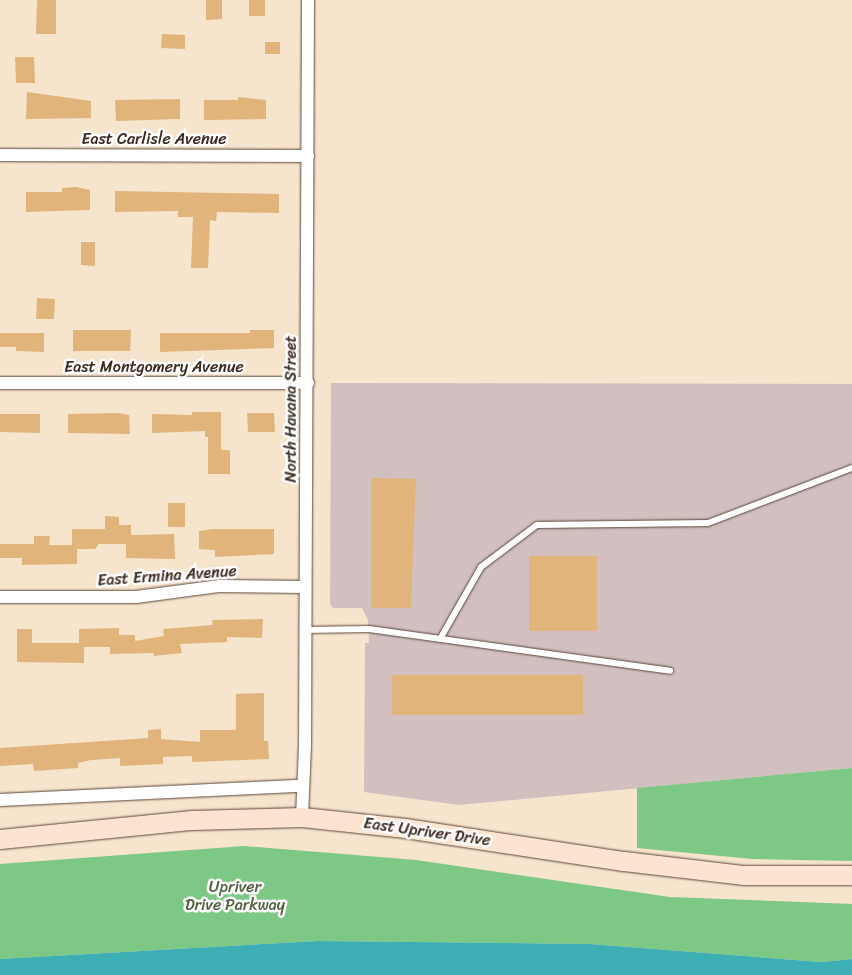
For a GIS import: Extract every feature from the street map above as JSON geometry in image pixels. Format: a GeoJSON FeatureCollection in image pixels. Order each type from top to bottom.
{"type":"FeatureCollection","features":[{"type":"Feature","properties":{"kind":"street","name":"North Havana Street"},"geometry":{"type":"LineString","coordinates":[[302,817],[301,786],[305,745],[308,383],[308,0]]}},
{"type":"Feature","properties":{"kind":"street","name":"East Carlisle Avenue"},"geometry":{"type":"LineString","coordinates":[[0,154],[308,156]]}},
{"type":"Feature","properties":{"kind":"street","name":"East Montgomery Avenue"},"geometry":{"type":"LineString","coordinates":[[0,383],[308,383]]}},
{"type":"Feature","properties":{"kind":"street","name":"East Ermina Avenue"},"geometry":{"type":"LineString","coordinates":[[0,597],[136,597],[220,586],[305,587]]}},
{"type":"Feature","properties":{"kind":"street"},"geometry":{"type":"LineString","coordinates":[[0,800],[301,786]]}},
{"type":"Feature","properties":{"kind":"street","name":"East Upriver Drive"},"geometry":{"type":"LineString","coordinates":[[0,839],[192,820],[302,817],[405,828],[624,861],[744,875],[852,875]]}},
{"type":"Feature","properties":{"kind":"lane"},"geometry":{"type":"LineString","coordinates":[[440,639],[481,567],[537,525],[708,523],[852,468]]}},
{"type":"Feature","properties":{"kind":"lane"},"geometry":{"type":"LineString","coordinates":[[305,630],[368,630],[670,671]]}},
{"type":"Feature","properties":{"kind":"shaded area"},"geometry":{"type":"Polygon","coordinates":[[[331,383],[852,384],[852,768],[459,805],[364,792],[365,643],[369,643],[368,620],[362,608],[333,608],[330,604],[331,383]]]}},
{"type":"Feature","properties":{"kind":"green space"},"geometry":{"type":"Polygon","coordinates":[[[852,768],[852,861],[752,859],[637,848],[637,788],[852,768]]]}},
{"type":"Feature","properties":{"kind":"green space","name":"Upriver Drive Parkway"},"geometry":{"type":"Polygon","coordinates":[[[244,846],[416,860],[670,897],[852,904],[852,959],[821,962],[590,944],[317,941],[0,959],[0,864],[244,846]]]}},
{"type":"Feature","properties":{"kind":"water"},"geometry":{"type":"Polygon","coordinates":[[[317,941],[590,944],[821,962],[852,959],[852,975],[0,975],[0,959],[317,941]]]}},
{"type":"Feature","properties":{"kind":"building"},"geometry":{"type":"Polygon","coordinates":[[[37,0],[56,0],[56,34],[36,34],[37,0]]]}},
{"type":"Feature","properties":{"kind":"building"},"geometry":{"type":"Polygon","coordinates":[[[206,0],[222,0],[222,19],[206,20],[206,0]]]}},
{"type":"Feature","properties":{"kind":"building"},"geometry":{"type":"Polygon","coordinates":[[[249,0],[265,0],[265,16],[249,16],[249,0]]]}},
{"type":"Feature","properties":{"kind":"building"},"geometry":{"type":"Polygon","coordinates":[[[162,34],[185,35],[185,49],[161,48],[162,34]]]}},
{"type":"Feature","properties":{"kind":"building"},"geometry":{"type":"Polygon","coordinates":[[[265,42],[280,42],[280,54],[265,54],[265,42]]]}},
{"type":"Feature","properties":{"kind":"building"},"geometry":{"type":"Polygon","coordinates":[[[15,57],[34,57],[35,83],[16,83],[15,57]]]}},
{"type":"Feature","properties":{"kind":"building"},"geometry":{"type":"Polygon","coordinates":[[[27,92],[91,101],[91,118],[26,119],[27,92]]]}},
{"type":"Feature","properties":{"kind":"building"},"geometry":{"type":"Polygon","coordinates":[[[238,97],[266,100],[266,119],[204,120],[204,100],[238,100],[238,97]]]}},
{"type":"Feature","properties":{"kind":"building"},"geometry":{"type":"Polygon","coordinates":[[[180,99],[180,119],[116,121],[115,100],[180,99]]]}},
{"type":"Feature","properties":{"kind":"building"},"geometry":{"type":"Polygon","coordinates":[[[76,187],[90,190],[90,210],[26,212],[26,192],[62,192],[62,188],[76,187]]]}},
{"type":"Feature","properties":{"kind":"building"},"geometry":{"type":"Polygon","coordinates":[[[115,191],[279,194],[279,213],[217,212],[216,221],[210,220],[208,268],[191,268],[193,217],[178,217],[178,211],[115,212],[115,191]]]}},
{"type":"Feature","properties":{"kind":"building"},"geometry":{"type":"Polygon","coordinates":[[[81,242],[95,242],[95,266],[81,265],[81,242]]]}},
{"type":"Feature","properties":{"kind":"building"},"geometry":{"type":"Polygon","coordinates":[[[37,298],[55,299],[54,319],[36,319],[37,298]]]}},
{"type":"Feature","properties":{"kind":"building"},"geometry":{"type":"Polygon","coordinates":[[[73,330],[131,330],[130,351],[73,351],[73,330]]]}},
{"type":"Feature","properties":{"kind":"building"},"geometry":{"type":"Polygon","coordinates":[[[250,330],[274,330],[274,348],[160,352],[160,333],[250,333],[250,330]]]}},
{"type":"Feature","properties":{"kind":"building"},"geometry":{"type":"Polygon","coordinates":[[[0,333],[44,333],[44,352],[16,351],[16,347],[0,347],[0,333]]]}},
{"type":"Feature","properties":{"kind":"building"},"geometry":{"type":"Polygon","coordinates":[[[192,412],[221,412],[221,450],[230,450],[230,474],[208,474],[208,437],[205,437],[205,431],[152,433],[152,414],[192,415],[192,412]]]}},
{"type":"Feature","properties":{"kind":"building"},"geometry":{"type":"Polygon","coordinates":[[[117,413],[129,415],[130,434],[68,433],[68,414],[117,413]]]}},
{"type":"Feature","properties":{"kind":"building"},"geometry":{"type":"Polygon","coordinates":[[[247,413],[274,413],[275,432],[248,432],[247,413]]]}},
{"type":"Feature","properties":{"kind":"building"},"geometry":{"type":"Polygon","coordinates":[[[0,414],[40,414],[40,433],[0,432],[0,414]]]}},
{"type":"Feature","properties":{"kind":"building"},"geometry":{"type":"Polygon","coordinates":[[[371,478],[416,479],[411,608],[371,608],[371,478]]]}},
{"type":"Feature","properties":{"kind":"building"},"geometry":{"type":"Polygon","coordinates":[[[168,503],[185,503],[185,527],[168,527],[168,503]]]}},
{"type":"Feature","properties":{"kind":"building"},"geometry":{"type":"Polygon","coordinates":[[[105,516],[119,517],[119,525],[131,525],[131,535],[174,534],[175,559],[126,558],[126,544],[99,544],[95,549],[77,549],[77,564],[22,565],[22,558],[0,558],[0,544],[34,544],[34,536],[50,536],[49,545],[72,545],[72,529],[105,529],[105,516]]]}},
{"type":"Feature","properties":{"kind":"building"},"geometry":{"type":"Polygon","coordinates":[[[213,529],[274,529],[274,554],[215,557],[215,550],[199,549],[199,531],[213,529]]]}},
{"type":"Feature","properties":{"kind":"building"},"geometry":{"type":"Polygon","coordinates":[[[529,556],[597,556],[597,631],[529,631],[529,556]]]}},
{"type":"Feature","properties":{"kind":"building"},"geometry":{"type":"Polygon","coordinates":[[[263,619],[262,638],[227,637],[227,642],[180,644],[182,653],[154,656],[153,653],[110,654],[110,647],[84,647],[84,663],[17,662],[17,629],[32,629],[32,643],[79,643],[79,629],[119,628],[119,635],[135,635],[135,641],[164,636],[163,629],[213,625],[212,620],[263,619]]]}},
{"type":"Feature","properties":{"kind":"building"},"geometry":{"type":"Polygon","coordinates":[[[392,675],[583,675],[583,715],[392,715],[392,675]]]}},
{"type":"Feature","properties":{"kind":"building"},"geometry":{"type":"Polygon","coordinates":[[[264,693],[264,741],[268,741],[269,759],[192,762],[192,756],[163,757],[163,764],[120,766],[120,758],[78,763],[78,768],[34,771],[33,764],[0,766],[0,748],[148,738],[148,730],[161,729],[161,739],[200,742],[200,730],[236,730],[236,694],[264,693]]]}}]}
